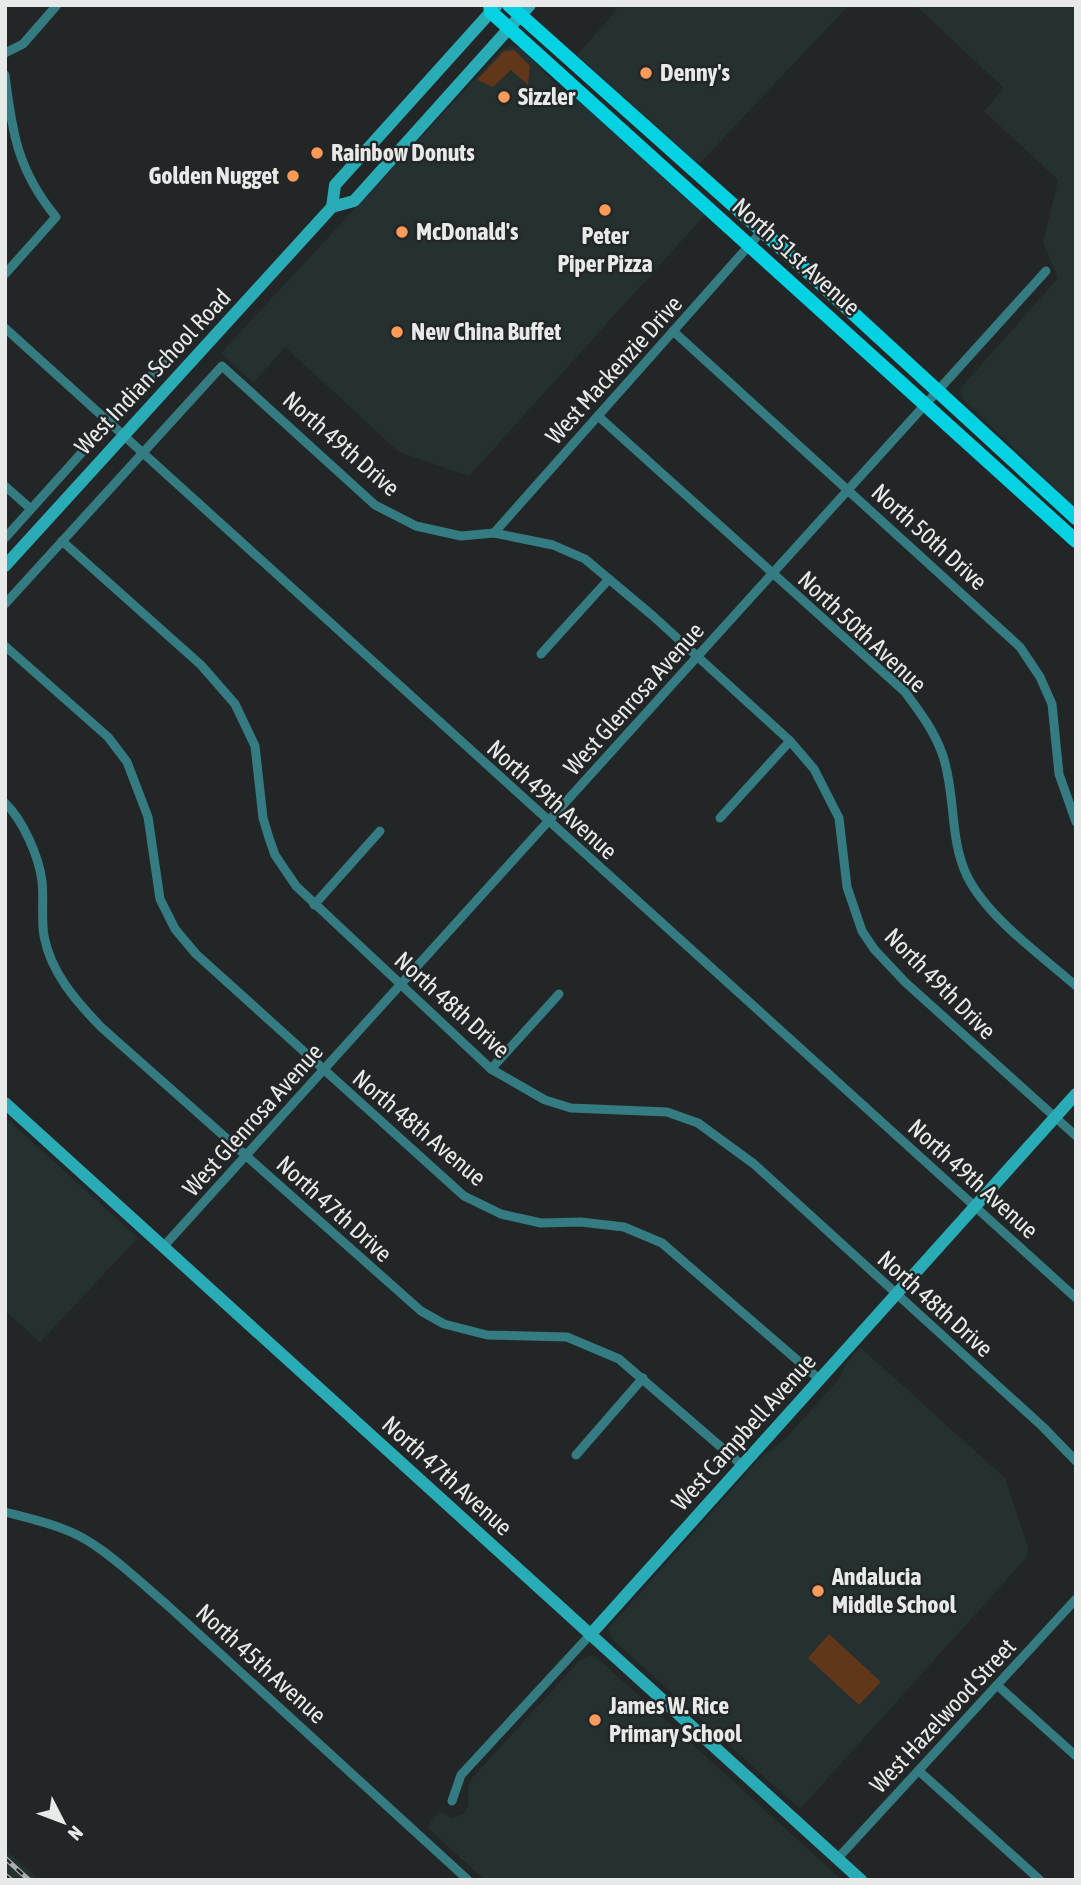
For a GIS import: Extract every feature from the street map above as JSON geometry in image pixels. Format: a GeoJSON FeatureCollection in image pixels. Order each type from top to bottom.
{"type":"FeatureCollection","features":[{"type":"Feature","properties":{"kind":"main road","name":"North 51st Avenue"},"geometry":{"type":"LineString","coordinates":[[509,5],[526,10],[762,231],[1076,518]]}},
{"type":"Feature","properties":{"kind":"main road","name":"North 51st Avenue"},"geometry":{"type":"LineString","coordinates":[[492,8],[510,28],[1076,541]]}},
{"type":"Feature","properties":{"kind":"street"},"geometry":{"type":"LineString","coordinates":[[5,53],[23,44],[57,5]]}},
{"type":"Feature","properties":{"kind":"street","name":"West Indian School Road"},"geometry":{"type":"LineString","coordinates":[[332,207],[335,185],[492,8]]}},
{"type":"Feature","properties":{"kind":"street","name":"West Indian School Road"},"geometry":{"type":"LineString","coordinates":[[5,566],[332,207],[354,201],[526,10]]}},
{"type":"Feature","properties":{"kind":"street"},"geometry":{"type":"LineString","coordinates":[[5,75],[16,150],[39,197],[56,217],[5,274]]}},
{"type":"Feature","properties":{"kind":"street","name":"West Mackenzie Drive"},"geometry":{"type":"LineString","coordinates":[[494,533],[762,231]]}},
{"type":"Feature","properties":{"kind":"street","name":"West Glenrosa Avenue"},"geometry":{"type":"LineString","coordinates":[[164,1246],[1046,271]]}},
{"type":"Feature","properties":{"kind":"street","name":"North 49th Avenue"},"geometry":{"type":"LineString","coordinates":[[5,328],[1076,1298]]}},
{"type":"Feature","properties":{"kind":"street","name":"North 50th Drive"},"geometry":{"type":"LineString","coordinates":[[673,331],[1020,647],[1040,677],[1052,704],[1059,774],[1076,822]]}},
{"type":"Feature","properties":{"kind":"street","name":"West Indian School Road"},"geometry":{"type":"LineString","coordinates":[[5,538],[184,339]]}},
{"type":"Feature","properties":{"kind":"street","name":"West Indian School Road"},"geometry":{"type":"LineString","coordinates":[[5,604],[222,366]]}},
{"type":"Feature","properties":{"kind":"street","name":"North 49th Drive"},"geometry":{"type":"LineString","coordinates":[[222,366],[375,505],[416,526],[461,536],[494,533],[553,545],[585,559],[790,741],[814,769],[839,818],[847,887],[862,930],[874,949],[1054,1119],[1076,1136]]}},
{"type":"Feature","properties":{"kind":"street","name":"North 50th Avenue"},"geometry":{"type":"LineString","coordinates":[[598,416],[905,692],[927,722],[943,758],[954,836],[967,876],[989,907],[1076,986]]}},
{"type":"Feature","properties":{"kind":"street"},"geometry":{"type":"LineString","coordinates":[[5,486],[31,509]]}},
{"type":"Feature","properties":{"kind":"street","name":"North 48th Drive"},"geometry":{"type":"LineString","coordinates":[[62,541],[201,665],[235,704],[255,746],[264,818],[275,855],[296,887],[491,1069],[545,1100],[571,1108],[667,1112],[698,1123],[754,1164],[1043,1427],[1076,1461]]}},
{"type":"Feature","properties":{"kind":"street"},"geometry":{"type":"LineString","coordinates":[[541,654],[609,579]]}},
{"type":"Feature","properties":{"kind":"street","name":"North 48th Avenue"},"geometry":{"type":"LineString","coordinates":[[5,646],[108,737],[127,762],[148,817],[160,899],[175,929],[197,954],[323,1071],[464,1196],[501,1214],[541,1223],[581,1222],[624,1227],[662,1243],[819,1379]]}},
{"type":"Feature","properties":{"kind":"street"},"geometry":{"type":"LineString","coordinates":[[720,818],[790,741]]}},
{"type":"Feature","properties":{"kind":"street","name":"North 47th Drive"},"geometry":{"type":"LineString","coordinates":[[5,803],[27,836],[42,878],[44,936],[55,966],[72,997],[101,1027],[421,1311],[444,1324],[487,1335],[567,1337],[619,1359],[743,1466]]}},
{"type":"Feature","properties":{"kind":"street"},"geometry":{"type":"LineString","coordinates":[[314,905],[380,831]]}},
{"type":"Feature","properties":{"kind":"street"},"geometry":{"type":"LineString","coordinates":[[491,1069],[559,994]]}},
{"type":"Feature","properties":{"kind":"street","name":"West Campbell Avenue"},"geometry":{"type":"LineString","coordinates":[[452,1801],[461,1775],[743,1466],[1076,1094]]}},
{"type":"Feature","properties":{"kind":"street","name":"North 47th Avenue"},"geometry":{"type":"LineString","coordinates":[[5,1103],[861,1880]]}},
{"type":"Feature","properties":{"kind":"street"},"geometry":{"type":"LineString","coordinates":[[576,1455],[643,1378]]}},
{"type":"Feature","properties":{"kind":"street","name":"North 45th Avenue"},"geometry":{"type":"LineString","coordinates":[[5,1511],[36,1520],[87,1541],[118,1564],[166,1604],[468,1880]]}},
{"type":"Feature","properties":{"kind":"street","name":"West Hazelwood Street"},"geometry":{"type":"LineString","coordinates":[[838,1858],[1076,1599]]}},
{"type":"Feature","properties":{"kind":"street"},"geometry":{"type":"LineString","coordinates":[[997,1685],[1076,1756]]}},
{"type":"Feature","properties":{"kind":"street"},"geometry":{"type":"LineString","coordinates":[[919,1771],[1040,1880]]}},
{"type":"Feature","properties":{"kind":"shaded area"},"geometry":{"type":"Polygon","coordinates":[[[613,5],[849,5],[699,164],[577,55],[617,10],[613,5]]]}},
{"type":"Feature","properties":{"kind":"shaded area"},"geometry":{"type":"Polygon","coordinates":[[[915,5],[1076,5],[1076,509],[964,400],[959,390],[1058,278],[1043,243],[1058,180],[984,111],[1004,88],[915,5]]]}},
{"type":"Feature","properties":{"kind":"shaded area"},"geometry":{"type":"Polygon","coordinates":[[[511,45],[521,48],[563,92],[581,102],[705,215],[469,476],[399,452],[285,347],[253,383],[221,353],[501,51],[511,45]]]}},
{"type":"Feature","properties":{"kind":"shaded area"},"geometry":{"type":"Polygon","coordinates":[[[514,50],[530,66],[528,85],[511,70],[493,87],[477,80],[504,51],[514,50]]]}},
{"type":"Feature","properties":{"kind":"shaded area"},"geometry":{"type":"Polygon","coordinates":[[[5,1117],[138,1238],[40,1342],[5,1311],[5,1117]]]}},
{"type":"Feature","properties":{"kind":"shaded area","name":"Andalucia Middle School"},"geometry":{"type":"Polygon","coordinates":[[[860,1347],[1005,1478],[1028,1547],[1026,1558],[800,1809],[611,1638],[608,1629],[758,1460],[787,1437],[839,1379],[847,1362],[860,1347]]]}},
{"type":"Feature","properties":{"kind":"shaded area"},"geometry":{"type":"Polygon","coordinates":[[[829,1634],[881,1682],[859,1705],[808,1658],[829,1634]]]}},
{"type":"Feature","properties":{"kind":"shaded area","name":"James W. Rice Primary School"},"geometry":{"type":"Polygon","coordinates":[[[591,1655],[842,1880],[485,1880],[427,1827],[439,1812],[453,1818],[464,1813],[469,1805],[468,1788],[472,1778],[579,1661],[591,1655]]]}},
{"type":"Feature","properties":{"kind":"shaded area"},"geometry":{"type":"Polygon","coordinates":[[[5,1849],[39,1880],[5,1880],[5,1849]]]}},
{"type":"Feature","properties":{"kind":"railway"},"geometry":{"type":"LineString","coordinates":[[5,1858],[29,1880]]}},
{"type":"Feature","properties":{"kind":"railway"},"geometry":{"type":"LineString","coordinates":[[5,1875],[11,1880]]}},
{"type":"Feature","properties":{"kind":"place","name":"Denny's"},"geometry":{"type":"Point","coordinates":[646,73]}},
{"type":"Feature","properties":{"kind":"place","name":"Sizzler"},"geometry":{"type":"Point","coordinates":[504,97]}},
{"type":"Feature","properties":{"kind":"place","name":"Rainbow Donuts"},"geometry":{"type":"Point","coordinates":[317,153]}},
{"type":"Feature","properties":{"kind":"place","name":"Golden Nugget"},"geometry":{"type":"Point","coordinates":[293,176]}},
{"type":"Feature","properties":{"kind":"place","name":"Peter Piper Pizza"},"geometry":{"type":"Point","coordinates":[605,210]}},
{"type":"Feature","properties":{"kind":"place","name":"McDonald's"},"geometry":{"type":"Point","coordinates":[402,232]}},
{"type":"Feature","properties":{"kind":"place","name":"New China Buffet"},"geometry":{"type":"Point","coordinates":[397,332]}},
{"type":"Feature","properties":{"kind":"place","name":"Andalucia Middle School"},"geometry":{"type":"Point","coordinates":[818,1591]}},
{"type":"Feature","properties":{"kind":"place","name":"James W. Rice Primary School"},"geometry":{"type":"Point","coordinates":[595,1720]}}]}
